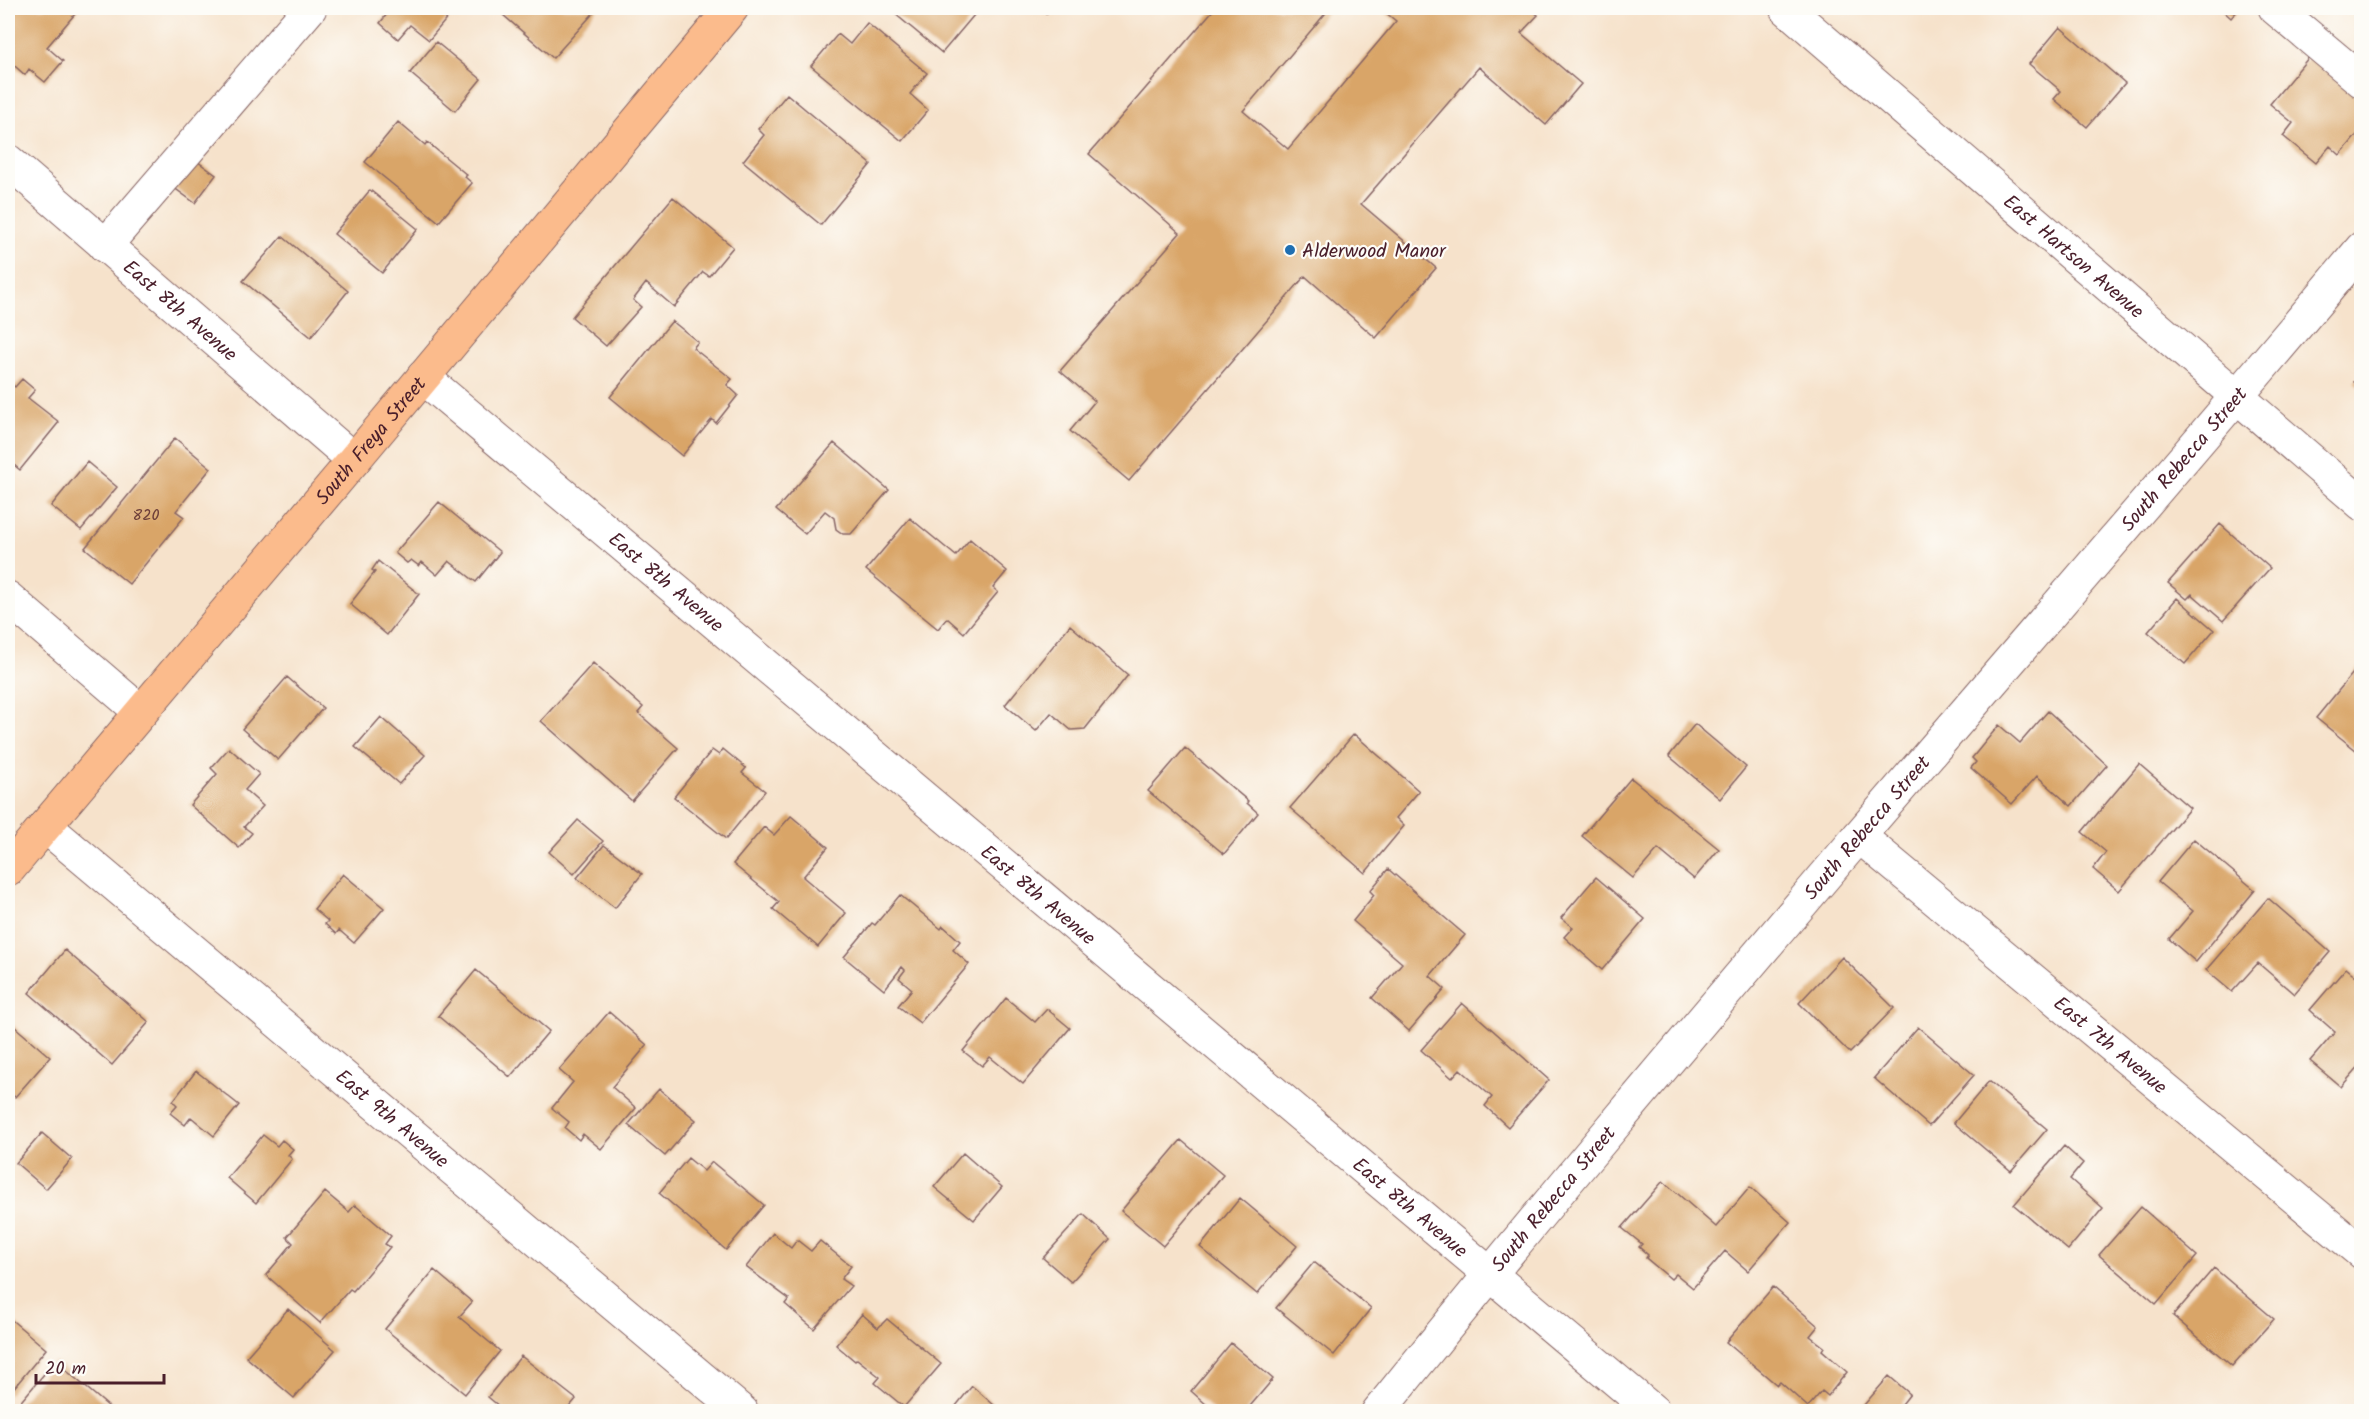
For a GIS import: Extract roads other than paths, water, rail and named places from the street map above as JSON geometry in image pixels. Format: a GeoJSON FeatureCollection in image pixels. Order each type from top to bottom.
{"type":"FeatureCollection","features":[{"type":"Feature","properties":{"kind":"main road","name":"South Freya Street"},"geometry":{"type":"LineString","coordinates":[[8,870],[732,8]]}},
{"type":"Feature","properties":{"kind":"street"},"geometry":{"type":"LineString","coordinates":[[105,246],[310,8]]}},
{"type":"Feature","properties":{"kind":"street","name":"East Hartson Avenue"},"geometry":{"type":"LineString","coordinates":[[1786,8],[2361,504]]}},
{"type":"Feature","properties":{"kind":"street"},"geometry":{"type":"LineString","coordinates":[[2275,8],[2361,81]]}},
{"type":"Feature","properties":{"kind":"street","name":"East 8th Avenue"},"geometry":{"type":"LineString","coordinates":[[8,161],[354,460]]}},
{"type":"Feature","properties":{"kind":"street","name":"South Rebecca Street"},"geometry":{"type":"LineString","coordinates":[[1378,1412],[1490,1273],[1859,836],[2237,398],[2361,248]]}},
{"type":"Feature","properties":{"kind":"street","name":"East 8th Avenue"},"geometry":{"type":"LineString","coordinates":[[423,377],[1654,1412]]}},
{"type":"Feature","properties":{"kind":"street"},"geometry":{"type":"LineString","coordinates":[[8,598],[141,712]]}},
{"type":"Feature","properties":{"kind":"street","name":"East 9th Avenue"},"geometry":{"type":"LineString","coordinates":[[45,826],[742,1412]]}},
{"type":"Feature","properties":{"kind":"street","name":"East 7th Avenue"},"geometry":{"type":"LineString","coordinates":[[1859,836],[2361,1253]]}},
{"type":"Feature","properties":{"kind":"place","name":"Alderwood Manor"},"geometry":{"type":"Point","coordinates":[1290,250]}}]}
